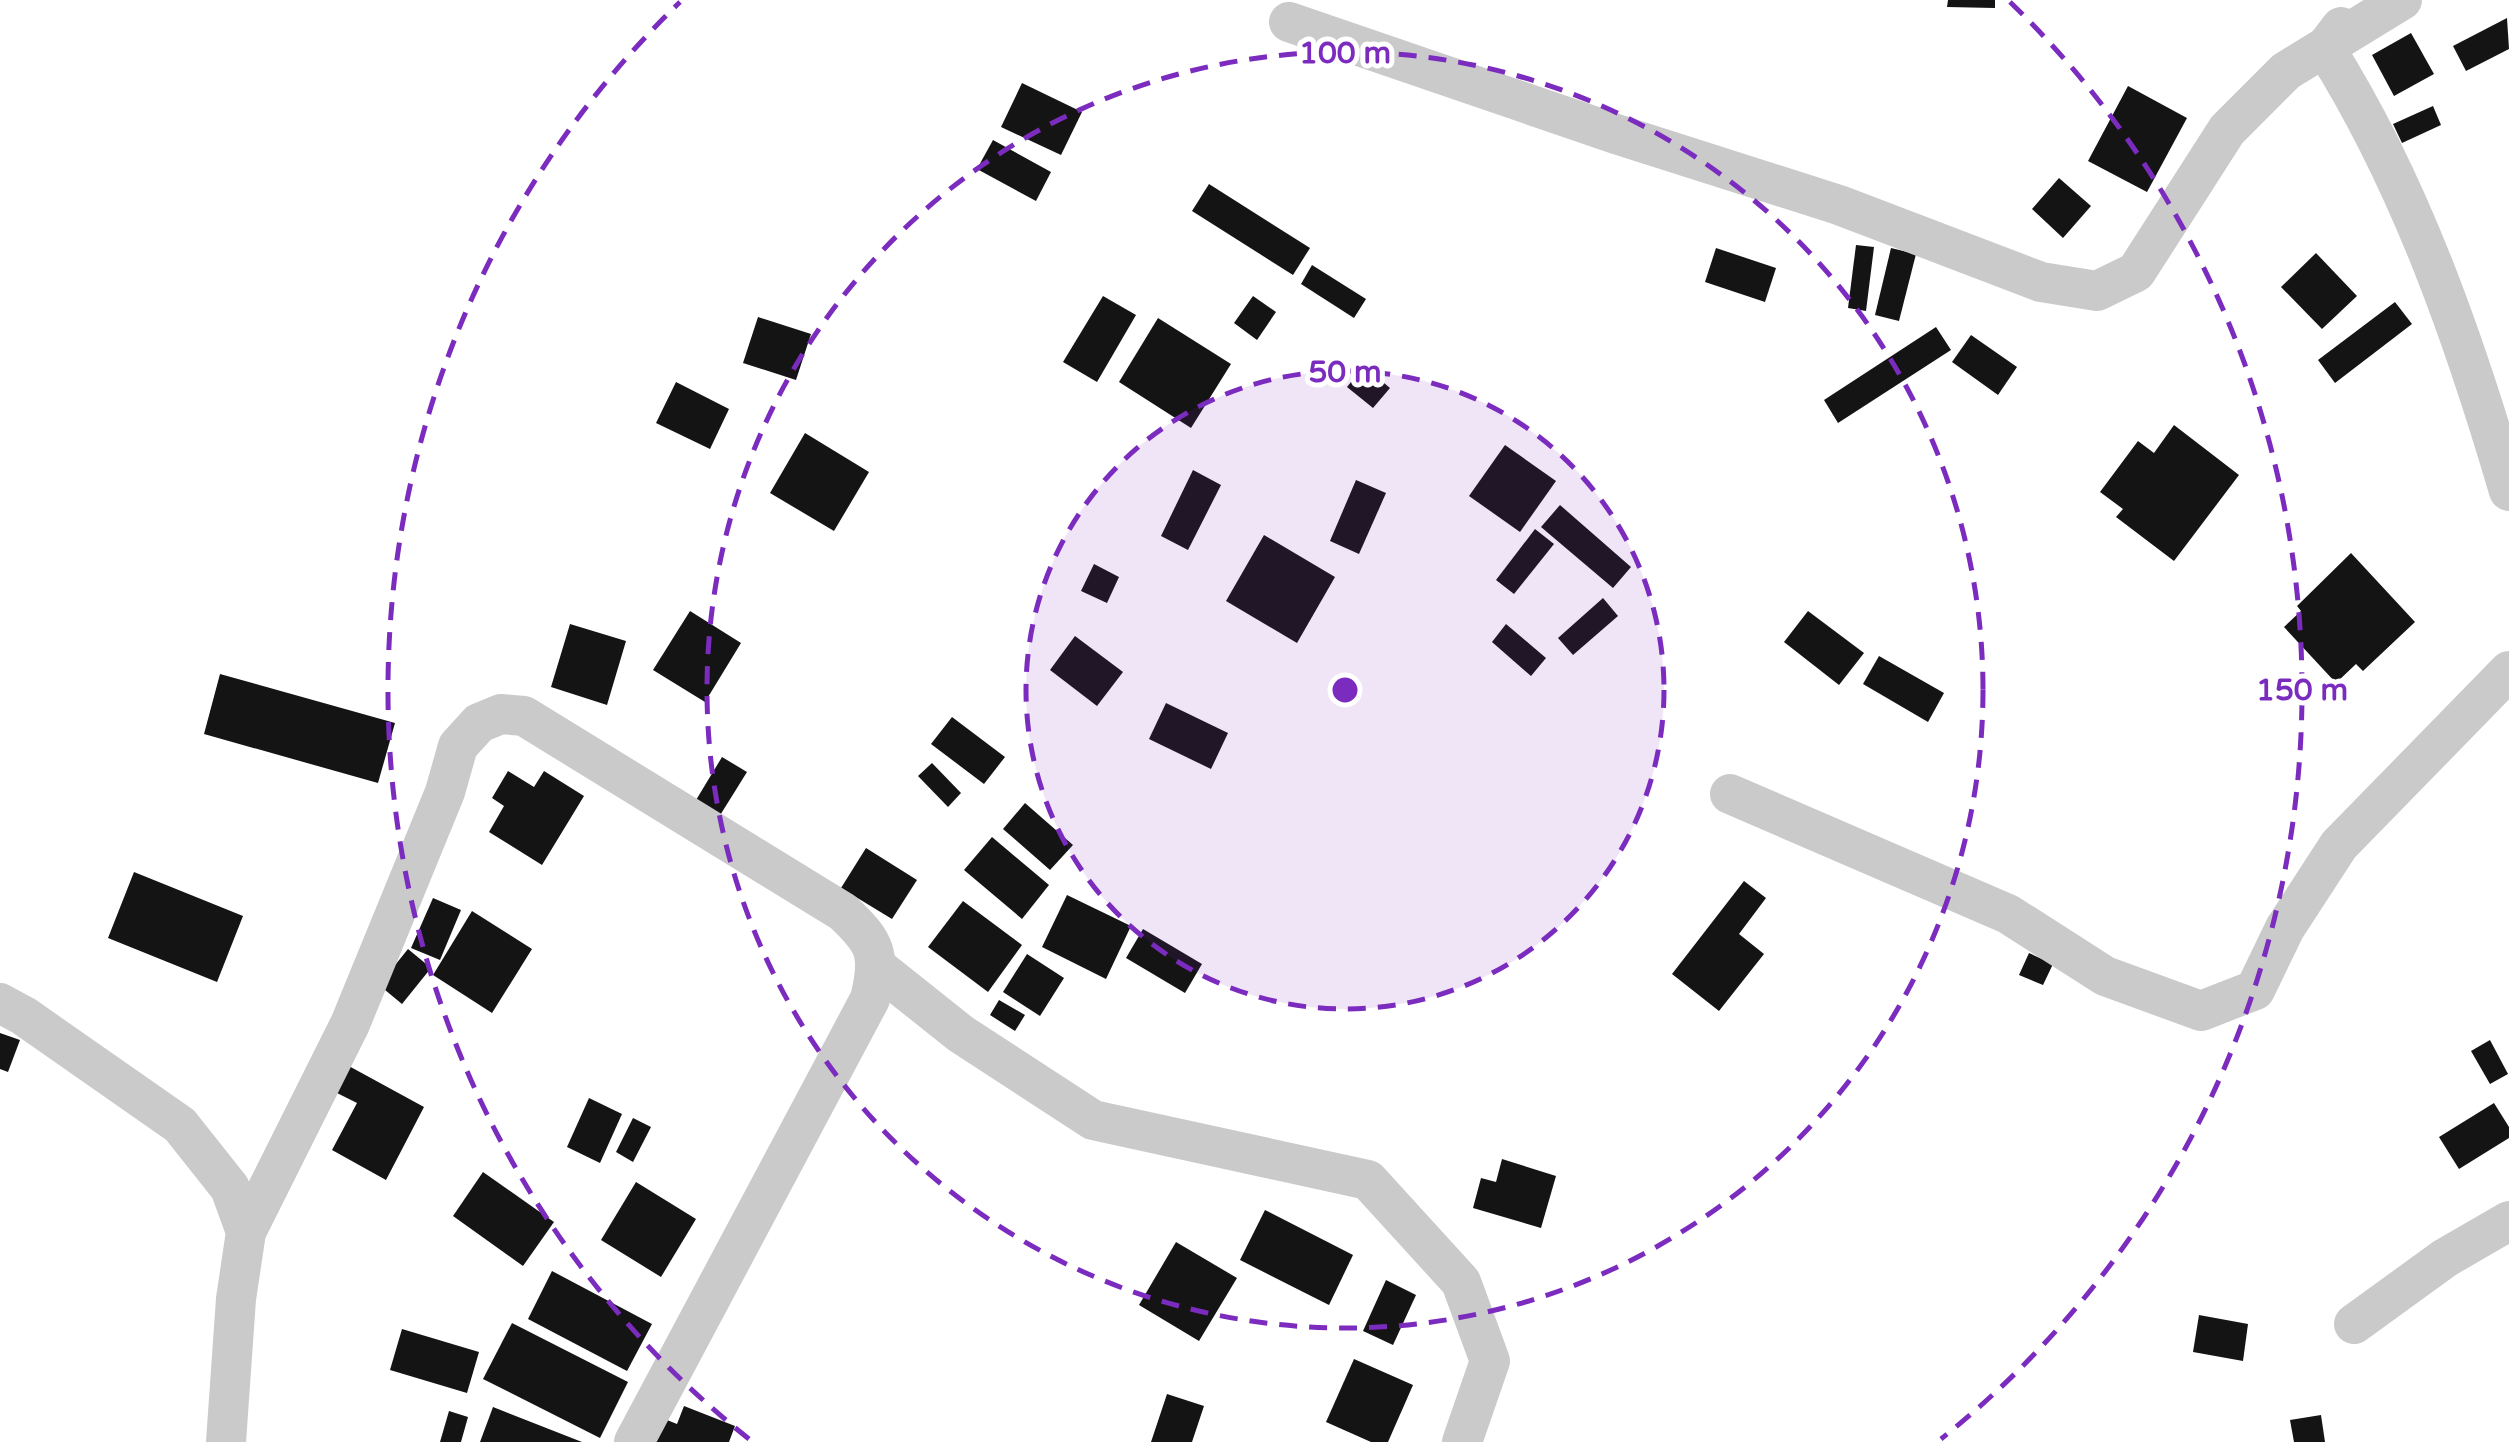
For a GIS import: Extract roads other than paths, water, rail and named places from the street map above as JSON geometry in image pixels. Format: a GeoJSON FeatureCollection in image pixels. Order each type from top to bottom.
{"type":"FeatureCollection","features":[{"type":"Feature","properties":{"kind":"street"},"geometry":{"type":"LineString","coordinates":[[2324,48],[2361,0]]}},
{"type":"Feature","properties":{"kind":"street"},"geometry":{"type":"LineString","coordinates":[[1289,22],[1616,134],[1838,204],[2041,282],[2097,291],[2136,272],[2227,130],[2286,71],[2402,0]]}},
{"type":"Feature","properties":{"kind":"street"},"geometry":{"type":"LineString","coordinates":[[2324,48],[2355,96],[2406,204],[2480,394],[2509,491]]}},
{"type":"Feature","properties":{"kind":"street"},"geometry":{"type":"LineString","coordinates":[[1730,794],[2008,914],[2105,976],[2201,1010],[2254,990],[2285,928],[2339,844],[2509,671]]}},
{"type":"Feature","properties":{"kind":"street"},"geometry":{"type":"LineString","coordinates":[[226,1442],[236,1299],[246,1232],[350,1024],[445,792],[458,746],[479,723],[501,714],[524,716],[842,912],[870,941],[878,968],[870,999],[634,1442]]}},
{"type":"Feature","properties":{"kind":"street"},"geometry":{"type":"LineString","coordinates":[[878,968],[961,1034],[1093,1120],[1368,1180],[1461,1282],[1490,1361],[1462,1442]]}},
{"type":"Feature","properties":{"kind":"street"},"geometry":{"type":"LineString","coordinates":[[0,1002],[180,1126],[230,1188],[246,1232]]}},
{"type":"Feature","properties":{"kind":"street"},"geometry":{"type":"LineString","coordinates":[[2354,1324],[2445,1258],[2509,1222]]}}]}
